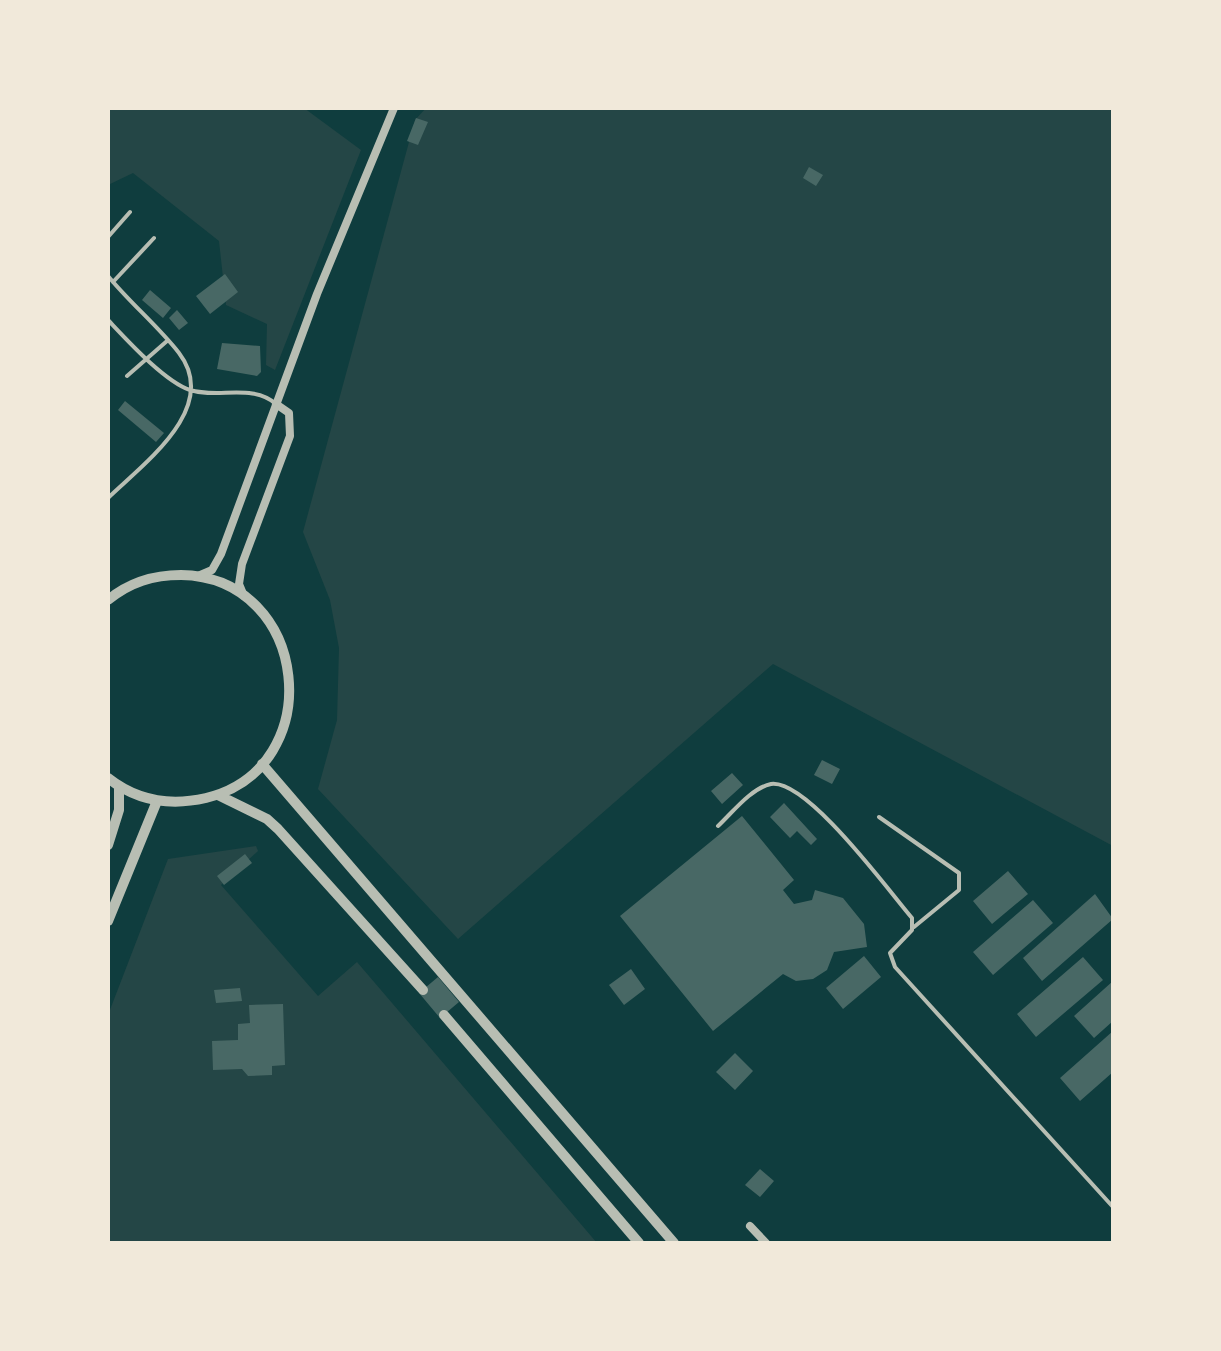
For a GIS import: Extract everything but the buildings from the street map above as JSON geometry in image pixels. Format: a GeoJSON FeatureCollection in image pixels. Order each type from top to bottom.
{"type":"FeatureCollection","features":[{"type":"Feature","properties":{"kind":"street"},"geometry":{"type":"LineString","coordinates":[[198,576],[212,570],[221,554],[367,167],[394,108]]}},
{"type":"Feature","properties":{"kind":"street"},"geometry":{"type":"LineString","coordinates":[[244,596],[239,584],[242,564],[290,436],[289,413],[276,404]]}},
{"type":"Feature","properties":{"kind":"street"},"geometry":{"type":"LineString","coordinates":[[108,600],[123,588],[159,575],[198,576],[244,596],[267,618],[282,645],[290,676],[289,707],[280,738],[262,764],[245,780],[218,795],[188,802],[157,801],[119,787],[108,778]]}},
{"type":"Feature","properties":{"kind":"street"},"geometry":{"type":"LineString","coordinates":[[262,764],[674,1243]]}},
{"type":"Feature","properties":{"kind":"street"},"geometry":{"type":"LineString","coordinates":[[108,845],[119,810],[119,787]]}},
{"type":"Feature","properties":{"kind":"street"},"geometry":{"type":"LineString","coordinates":[[218,795],[267,819],[278,829],[423,990]]}},
{"type":"Feature","properties":{"kind":"street"},"geometry":{"type":"LineString","coordinates":[[108,921],[157,801]]}},
{"type":"Feature","properties":{"kind":"street"},"geometry":{"type":"LineString","coordinates":[[444,1015],[639,1243]]}},
{"type":"Feature","properties":{"kind":"street"},"geometry":{"type":"LineString","coordinates":[[750,1226],[766,1243]]}},
{"type":"Feature","properties":{"kind":"lane"},"geometry":{"type":"LineString","coordinates":[[108,237],[130,212]]}},
{"type":"Feature","properties":{"kind":"lane"},"geometry":{"type":"LineString","coordinates":[[113,282],[154,238]]}},
{"type":"Feature","properties":{"kind":"lane"},"geometry":{"type":"LineString","coordinates":[[108,276],[167,341],[191,374],[191,390],[177,429],[108,498]]}},
{"type":"Feature","properties":{"kind":"lane"},"geometry":{"type":"LineString","coordinates":[[108,320],[148,358],[191,390],[265,395],[276,404]]}},
{"type":"Feature","properties":{"kind":"lane"},"geometry":{"type":"LineString","coordinates":[[127,376],[167,341]]}},
{"type":"Feature","properties":{"kind":"lane"},"geometry":{"type":"LineString","coordinates":[[718,826],[768,785],[782,785],[800,792],[912,918],[914,927]]}},
{"type":"Feature","properties":{"kind":"lane"},"geometry":{"type":"LineString","coordinates":[[879,817],[959,873],[959,890],[892,947],[890,953],[895,967],[1113,1207]]}},
{"type":"Feature","properties":{"kind":"shaded area"},"geometry":{"type":"Polygon","coordinates":[[[108,108],[304,108],[361,150],[275,370],[266,365],[267,324],[226,305],[219,241],[133,173],[108,185],[108,108]]]}},
{"type":"Feature","properties":{"kind":"shaded area"},"geometry":{"type":"Polygon","coordinates":[[[426,108],[1113,108],[1113,846],[773,664],[458,939],[318,789],[337,720],[339,648],[330,600],[303,532],[415,120],[426,108]]]}},
{"type":"Feature","properties":{"kind":"shaded area"},"geometry":{"type":"Polygon","coordinates":[[[256,846],[258,851],[221,885],[318,996],[357,962],[597,1243],[108,1243],[108,1015],[168,859],[256,846]]]}}]}
